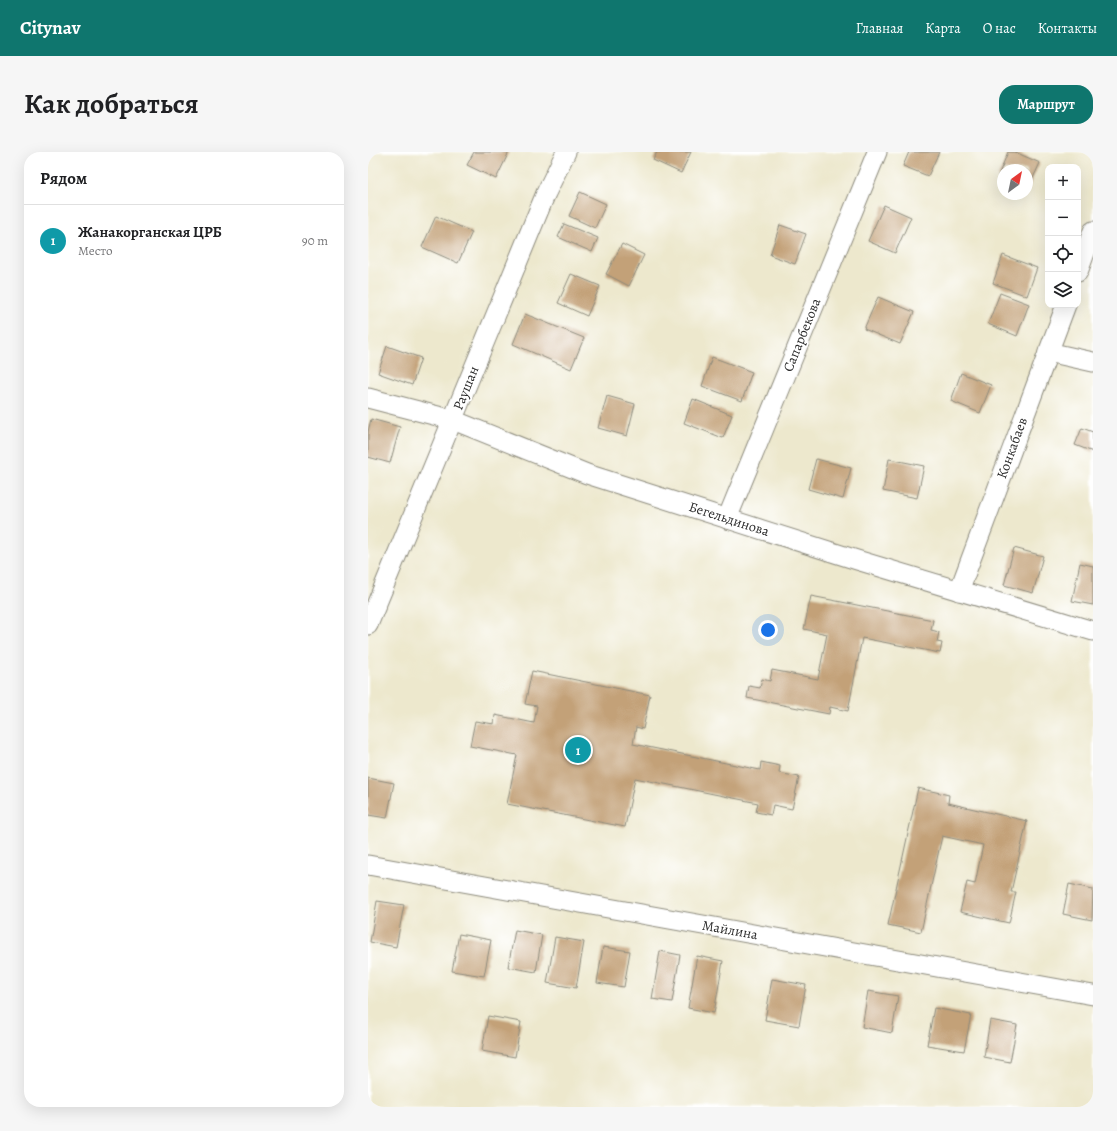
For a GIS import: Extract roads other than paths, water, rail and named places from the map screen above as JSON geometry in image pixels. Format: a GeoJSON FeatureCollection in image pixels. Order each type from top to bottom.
{"type":"FeatureCollection","features":[{"type":"Feature","properties":{"kind":"street","name":"Раушан"},"geometry":{"type":"LineString","coordinates":[[368,625],[546,193],[566,152]]}},
{"type":"Feature","properties":{"kind":"street","name":"Сапарбекова"},"geometry":{"type":"LineString","coordinates":[[727,518],[877,152]]}},
{"type":"Feature","properties":{"kind":"street"},"geometry":{"type":"LineString","coordinates":[[1081,264],[1093,231]]}},
{"type":"Feature","properties":{"kind":"street","name":"Конкабаев"},"geometry":{"type":"LineString","coordinates":[[959,591],[1065,308]]}},
{"type":"Feature","properties":{"kind":"street"},"geometry":{"type":"LineString","coordinates":[[1048,352],[1093,362]]}},
{"type":"Feature","properties":{"kind":"street","name":"Бегельдинова"},"geometry":{"type":"LineString","coordinates":[[368,398],[452,420],[587,474],[959,591],[1093,631]]}},
{"type":"Feature","properties":{"kind":"street","name":"Майлина"},"geometry":{"type":"LineString","coordinates":[[368,865],[1093,995]]}},
{"type":"Feature","properties":{"kind":"place","name":"Жанакорганская ЦРБ"},"geometry":{"type":"Point","coordinates":[578,750]}}]}
